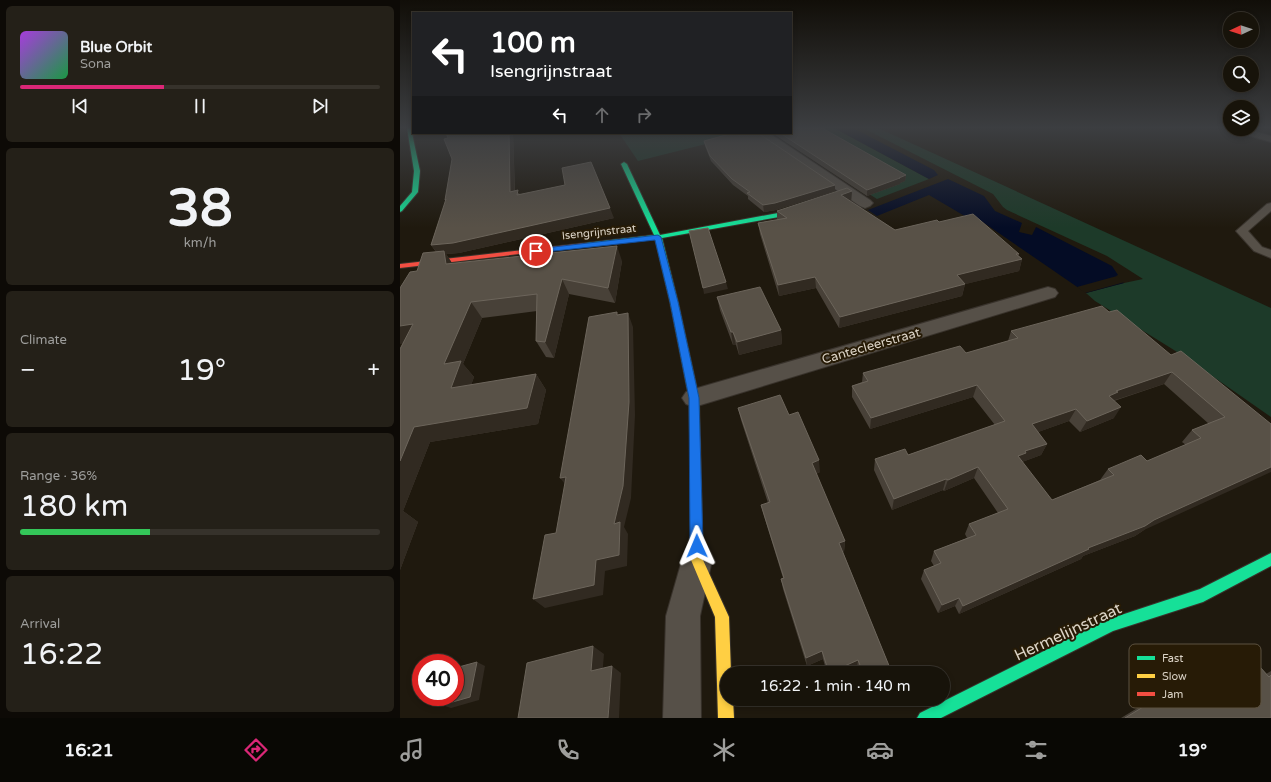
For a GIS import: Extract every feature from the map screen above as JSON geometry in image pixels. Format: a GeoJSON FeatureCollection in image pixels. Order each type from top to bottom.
{"type":"FeatureCollection","features":[{"type":"Feature","properties":{"kind":"street"},"geometry":{"type":"LineString","coordinates":[[400,210],[415,192],[417,171],[415,162]]}},
{"type":"Feature","properties":{"kind":"street"},"geometry":{"type":"LineString","coordinates":[[803,162],[865,203]]}},
{"type":"Feature","properties":{"kind":"street","name":"Isengrijnstraat"},"geometry":{"type":"LineString","coordinates":[[624,164],[658,237]]}},
{"type":"Feature","properties":{"kind":"street"},"geometry":{"type":"LineString","coordinates":[[834,196],[848,192]]}},
{"type":"Feature","properties":{"kind":"street","name":"Isengrijnstraat"},"geometry":{"type":"LineString","coordinates":[[400,266],[658,237],[779,215],[813,204]]}},
{"type":"Feature","properties":{"kind":"street"},"geometry":{"type":"LineString","coordinates":[[658,237],[674,302],[694,398],[697,560],[683,616],[682,718]]}},
{"type":"Feature","properties":{"kind":"street","name":"Cantecleerstraat"},"geometry":{"type":"LineString","coordinates":[[694,398],[1048,293]]}},
{"type":"Feature","properties":{"kind":"street","name":"Hermelijnstraat"},"geometry":{"type":"LineString","coordinates":[[924,718],[1111,625],[1203,595],[1271,559]]}},
{"type":"Feature","properties":{"kind":"street"},"geometry":{"type":"LineString","coordinates":[[697,560],[722,617],[726,718]]}},
{"type":"Feature","properties":{"kind":"lane"},"geometry":{"type":"LineString","coordinates":[[1271,206],[1242,230],[1258,248],[1271,254]]}},
{"type":"Feature","properties":{"kind":"green space"},"geometry":{"type":"Polygon","coordinates":[[[818,162],[896,162],[929,179],[877,199],[818,162]]]}},
{"type":"Feature","properties":{"kind":"green space"},"geometry":{"type":"Polygon","coordinates":[[[929,162],[951,162],[1271,308],[1271,417],[1182,355],[1095,301],[1086,293],[1143,279],[1107,256],[1007,210],[993,194],[929,162]]]}},
{"type":"Feature","properties":{"kind":"water"},"geometry":{"type":"Polygon","coordinates":[[[896,162],[918,162],[934,170],[938,175],[929,179],[896,162]]]}},
{"type":"Feature","properties":{"kind":"water"},"geometry":{"type":"Polygon","coordinates":[[[948,179],[984,196],[995,211],[1022,223],[1019,232],[1032,235],[1036,227],[1112,266],[1118,275],[1116,276],[1124,283],[1086,293],[974,216],[968,218],[929,195],[877,216],[868,210],[948,179]]]}},
{"type":"Feature","properties":{"kind":"pier"},"geometry":{"type":"Polygon","coordinates":[[[1117,276],[1125,282],[1085,293],[1077,287],[1117,276]]]}},
{"type":"Feature","properties":{"kind":"building"},"geometry":{"type":"Polygon","coordinates":[[[452,162],[509,162],[510,192],[518,190],[517,195],[565,185],[562,168],[591,162],[610,208],[453,243],[431,245],[446,199],[445,200],[452,162]]]}},
{"type":"Feature","properties":{"kind":"building"},"geometry":{"type":"Polygon","coordinates":[[[715,162],[800,162],[835,185],[775,203],[763,205],[747,193],[750,192],[732,179],[715,162]]]}},
{"type":"Feature","properties":{"kind":"building"},"geometry":{"type":"Polygon","coordinates":[[[824,162],[882,162],[906,175],[867,190],[824,162]]]}},
{"type":"Feature","properties":{"kind":"building"},"geometry":{"type":"Polygon","coordinates":[[[847,188],[852,191],[841,195],[895,230],[937,220],[939,222],[973,214],[1019,254],[1016,254],[1022,259],[957,275],[965,284],[840,317],[815,277],[778,285],[758,223],[787,218],[777,211],[847,188]]]}},
{"type":"Feature","properties":{"kind":"building"},"geometry":{"type":"Polygon","coordinates":[[[708,228],[726,282],[703,288],[689,231],[708,228]]]}},
{"type":"Feature","properties":{"kind":"building"},"geometry":{"type":"Polygon","coordinates":[[[617,246],[608,288],[562,279],[545,342],[536,341],[537,294],[471,302],[444,364],[461,361],[451,388],[536,374],[527,408],[414,427],[400,461],[400,349],[413,324],[400,326],[400,288],[410,272],[417,271],[423,253],[444,251],[446,264],[617,246]]]}},
{"type":"Feature","properties":{"kind":"building"},"geometry":{"type":"Polygon","coordinates":[[[760,287],[781,330],[737,342],[733,332],[731,332],[717,297],[760,287]]]}},
{"type":"Feature","properties":{"kind":"building"},"geometry":{"type":"Polygon","coordinates":[[[1102,306],[1109,312],[1117,310],[1171,355],[1181,351],[1271,424],[1271,467],[1154,520],[1145,526],[1088,548],[1089,549],[963,606],[959,598],[942,605],[924,570],[941,563],[934,551],[976,535],[969,524],[1008,509],[978,467],[948,480],[946,479],[894,499],[875,459],[905,449],[908,455],[1005,421],[977,385],[871,418],[852,386],[868,381],[863,373],[960,346],[966,353],[1018,338],[1011,331],[1102,306]],[[1172,372],[1116,391],[1118,392],[1109,396],[1121,407],[1087,421],[1076,409],[1032,424],[1047,444],[1025,451],[1026,453],[1018,456],[1052,500],[1114,475],[1108,469],[1141,455],[1147,461],[1201,438],[1192,430],[1225,417],[1172,372]]]}},
{"type":"Feature","properties":{"kind":"building"},"geometry":{"type":"Polygon","coordinates":[[[617,312],[617,315],[628,313],[629,402],[623,486],[614,524],[620,522],[619,555],[596,560],[594,585],[533,599],[545,535],[556,533],[566,477],[560,478],[589,317],[617,312]]]}},
{"type":"Feature","properties":{"kind":"building"},"geometry":{"type":"Polygon","coordinates":[[[780,395],[789,415],[798,412],[819,460],[812,463],[845,541],[839,543],[889,666],[860,666],[858,660],[845,666],[827,666],[822,651],[806,658],[781,579],[784,578],[761,505],[770,502],[738,408],[780,395]]]}},
{"type":"Feature","properties":{"kind":"building"},"geometry":{"type":"Polygon","coordinates":[[[593,646],[591,671],[612,666],[608,718],[518,718],[527,663],[593,646]]]}},
{"type":"Feature","properties":{"kind":"building"},"geometry":{"type":"Polygon","coordinates":[[[477,662],[470,697],[464,699],[464,666],[477,662]]]}},
{"type":"Feature","properties":{"kind":"building"},"geometry":{"type":"Polygon","coordinates":[[[1261,668],[1269,677],[1271,675],[1271,718],[1125,718],[1141,708],[1261,708],[1261,668]]]}},
{"type":"Feature","properties":{"kind":"traffic: fast"},"geometry":{"type":"LineString","coordinates":[[400,210],[415,192],[417,171],[415,162]]}},
{"type":"Feature","properties":{"kind":"traffic: fast"},"geometry":{"type":"LineString","coordinates":[[624,164],[658,237],[674,302],[694,398],[695,436]]}},
{"type":"Feature","properties":{"kind":"traffic: fast"},"geometry":{"type":"LineString","coordinates":[[586,245],[658,237],[779,215],[806,206]]}},
{"type":"Feature","properties":{"kind":"traffic: fast"},"geometry":{"type":"LineString","coordinates":[[925,718],[1111,625],[1203,595],[1271,559]]}},
{"type":"Feature","properties":{"kind":"traffic: slow"},"geometry":{"type":"LineString","coordinates":[[695,436],[697,560],[722,617],[726,718]]}},
{"type":"Feature","properties":{"kind":"traffic: jam"},"geometry":{"type":"LineString","coordinates":[[400,266],[586,245]]}},
{"type":"Feature","properties":{"kind":"route"},"geometry":{"type":"LineString","coordinates":[[536,251],[658,237],[674,302],[694,398],[697,546]]}}]}
